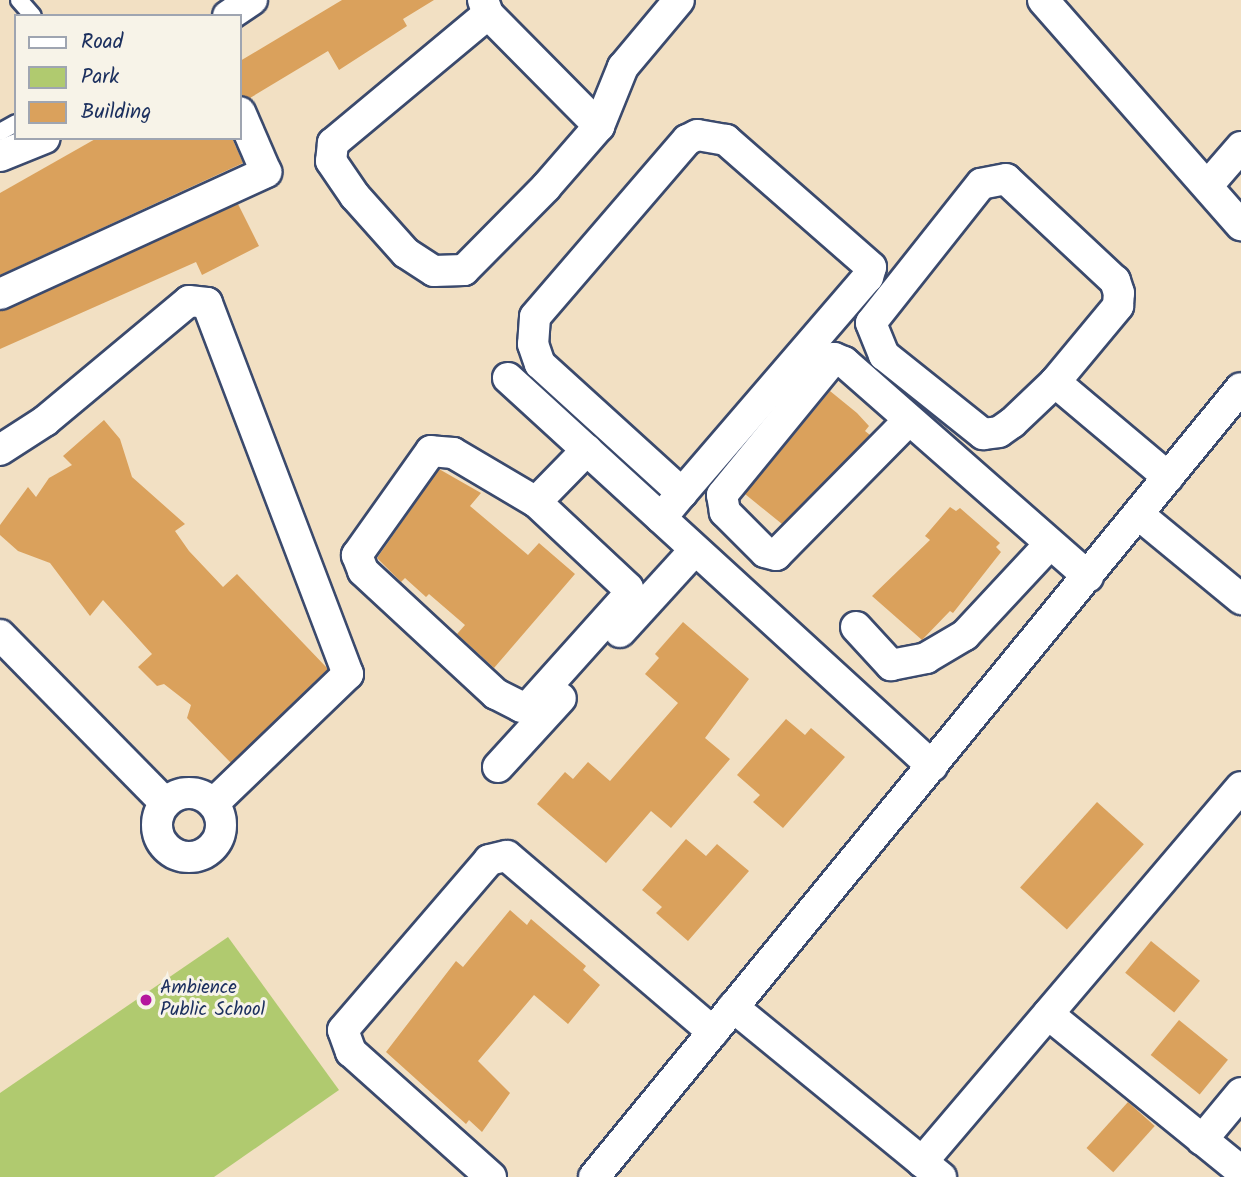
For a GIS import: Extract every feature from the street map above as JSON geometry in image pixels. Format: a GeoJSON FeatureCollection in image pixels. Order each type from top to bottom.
{"type":"FeatureCollection","features":[{"type":"Feature","properties":{"kind":"street"},"geometry":{"type":"LineString","coordinates":[[232,14],[252,0]]}},
{"type":"Feature","properties":{"kind":"street"},"geometry":{"type":"LineString","coordinates":[[599,126],[486,7],[333,143],[331,161],[355,196],[406,253],[434,271],[464,270],[599,126],[623,67],[679,0]]}},
{"type":"Feature","properties":{"kind":"street"},"geometry":{"type":"LineString","coordinates":[[1043,0],[1209,184],[1241,225]]}},
{"type":"Feature","properties":{"kind":"street"},"geometry":{"type":"LineString","coordinates":[[0,294],[266,172],[242,117]]}},
{"type":"Feature","properties":{"kind":"street"},"geometry":{"type":"LineString","coordinates":[[661,518],[869,277],[871,267],[726,140],[697,135],[687,140],[535,317],[533,344],[540,364],[682,493]]}},
{"type":"Feature","properties":{"kind":"street"},"geometry":{"type":"LineString","coordinates":[[0,156],[40,140]]}},
{"type":"Feature","properties":{"kind":"street"},"geometry":{"type":"LineString","coordinates":[[1209,184],[1241,147]]}},
{"type":"Feature","properties":{"kind":"street"},"geometry":{"type":"LineString","coordinates":[[1006,179],[1115,281],[1119,293],[1118,306],[1055,382],[1012,423],[999,432],[983,433],[884,355],[877,342],[871,323],[981,184],[1006,179]]}},
{"type":"Feature","properties":{"kind":"street"},"geometry":{"type":"LineString","coordinates":[[0,450],[45,421],[189,301],[207,303],[348,674],[213,804]]}},
{"type":"Feature","properties":{"kind":"street"},"geometry":{"type":"LineString","coordinates":[[908,421],[776,555],[765,552],[725,512],[722,495],[834,358],[845,362],[908,421],[1088,576]]}},
{"type":"Feature","properties":{"kind":"street"},"geometry":{"type":"LineString","coordinates":[[508,378],[932,766]]}},
{"type":"Feature","properties":{"kind":"street"},"geometry":{"type":"LineString","coordinates":[[1055,382],[1168,477]]}},
{"type":"Feature","properties":{"kind":"street"},"geometry":{"type":"LineString","coordinates":[[594,1177],[1241,388]]}},
{"type":"Feature","properties":{"kind":"street"},"geometry":{"type":"LineString","coordinates":[[536,502],[587,450]]}},
{"type":"Feature","properties":{"kind":"street"},"geometry":{"type":"LineString","coordinates":[[431,452],[453,453],[536,502],[628,588],[610,621],[529,706],[521,707],[496,694],[363,571],[357,555],[431,452]]}},
{"type":"Feature","properties":{"kind":"street"},"geometry":{"type":"LineString","coordinates":[[1139,514],[1241,599]]}},
{"type":"Feature","properties":{"kind":"street"},"geometry":{"type":"LineString","coordinates":[[856,626],[891,665],[926,658],[965,635],[1049,545]]}},
{"type":"Feature","properties":{"kind":"street"},"geometry":{"type":"LineString","coordinates":[[498,766],[695,550]]}},
{"type":"Feature","properties":{"kind":"street"},"geometry":{"type":"LineString","coordinates":[[0,635],[166,803]]}},
{"type":"Feature","properties":{"kind":"street"},"geometry":{"type":"LineString","coordinates":[[733,1007],[932,1169],[1048,1014],[1241,787]]}},
{"type":"Feature","properties":{"kind":"street"},"geometry":{"type":"LineString","coordinates":[[195,793],[213,804],[219,813],[220,834],[208,852],[187,858],[160,842],[156,822],[166,803],[174,796],[195,793]]}},
{"type":"Feature","properties":{"kind":"street"},"geometry":{"type":"LineString","coordinates":[[491,1177],[351,1052],[343,1030],[489,860],[507,856],[713,1032]]}},
{"type":"Feature","properties":{"kind":"street"},"geometry":{"type":"LineString","coordinates":[[1048,1014],[1241,1171]]}},
{"type":"Feature","properties":{"kind":"street"},"geometry":{"type":"LineString","coordinates":[[1202,1140],[1241,1093]]}},
{"type":"Feature","properties":{"kind":"lane"},"geometry":{"type":"LineString","coordinates":[[19,0],[31,14]]}},
{"type":"Feature","properties":{"kind":"green space","name":"Ambience Public School"},"geometry":{"type":"Polygon","coordinates":[[[228,937],[339,1090],[214,1177],[0,1177],[0,1093],[228,937]]]}},
{"type":"Feature","properties":{"kind":"building"},"geometry":{"type":"Polygon","coordinates":[[[342,0],[434,0],[403,19],[407,26],[339,70],[328,51],[250,98],[242,96],[242,60],[342,0]]]}},
{"type":"Feature","properties":{"kind":"building"},"geometry":{"type":"Polygon","coordinates":[[[93,140],[233,140],[243,163],[0,275],[0,193],[93,140]]]}},
{"type":"Feature","properties":{"kind":"building"},"geometry":{"type":"Polygon","coordinates":[[[238,204],[259,246],[202,275],[196,262],[0,349],[0,311],[238,204]]]}},
{"type":"Feature","properties":{"kind":"building"},"geometry":{"type":"Polygon","coordinates":[[[830,391],[869,426],[865,431],[870,435],[782,524],[745,494],[830,391]]]}},
{"type":"Feature","properties":{"kind":"building"},"geometry":{"type":"Polygon","coordinates":[[[104,420],[120,439],[132,477],[185,524],[175,531],[189,551],[223,587],[237,574],[328,669],[231,763],[187,718],[191,705],[164,684],[157,686],[138,667],[152,654],[103,600],[90,616],[50,563],[18,551],[0,535],[0,525],[28,487],[36,497],[49,478],[72,465],[63,456],[104,420]]]}},
{"type":"Feature","properties":{"kind":"building"},"geometry":{"type":"Polygon","coordinates":[[[439,469],[481,493],[470,506],[528,555],[539,543],[575,574],[494,668],[457,634],[465,625],[429,594],[426,597],[405,578],[401,582],[377,558],[439,469]]]}},
{"type":"Feature","properties":{"kind":"building"},"geometry":{"type":"Polygon","coordinates":[[[950,507],[956,511],[960,508],[1000,543],[996,547],[1001,552],[953,613],[950,611],[922,640],[872,596],[930,540],[925,536],[950,507]]]}},
{"type":"Feature","properties":{"kind":"building"},"geometry":{"type":"Polygon","coordinates":[[[683,622],[749,679],[705,738],[730,759],[671,828],[651,811],[606,863],[537,804],[565,772],[573,779],[588,762],[610,781],[678,703],[645,674],[659,658],[655,654],[683,622]]]}},
{"type":"Feature","properties":{"kind":"building"},"geometry":{"type":"Polygon","coordinates":[[[786,719],[805,735],[811,728],[845,757],[783,828],[753,802],[760,795],[737,775],[786,719]]]}},
{"type":"Feature","properties":{"kind":"building"},"geometry":{"type":"Polygon","coordinates":[[[1097,802],[1144,844],[1067,930],[1020,887],[1097,802]]]}},
{"type":"Feature","properties":{"kind":"building"},"geometry":{"type":"Polygon","coordinates":[[[686,839],[706,856],[717,844],[749,871],[688,941],[656,913],[662,907],[642,890],[686,839]]]}},
{"type":"Feature","properties":{"kind":"building"},"geometry":{"type":"Polygon","coordinates":[[[510,910],[527,925],[531,919],[586,966],[583,970],[600,985],[568,1024],[534,995],[478,1061],[510,1093],[482,1132],[469,1120],[466,1124],[386,1052],[456,961],[463,967],[510,910]]]}},
{"type":"Feature","properties":{"kind":"building"},"geometry":{"type":"Polygon","coordinates":[[[1151,941],[1200,981],[1174,1013],[1125,973],[1151,941]]]}},
{"type":"Feature","properties":{"kind":"building"},"geometry":{"type":"Polygon","coordinates":[[[1179,1020],[1228,1060],[1200,1095],[1151,1055],[1179,1020]]]}},
{"type":"Feature","properties":{"kind":"building"},"geometry":{"type":"Polygon","coordinates":[[[1128,1102],[1155,1126],[1113,1172],[1087,1148],[1128,1102]]]}},
{"type":"Feature","properties":{"kind":"place","name":"Ambience Public School"},"geometry":{"type":"Point","coordinates":[146,1000]}}]}
